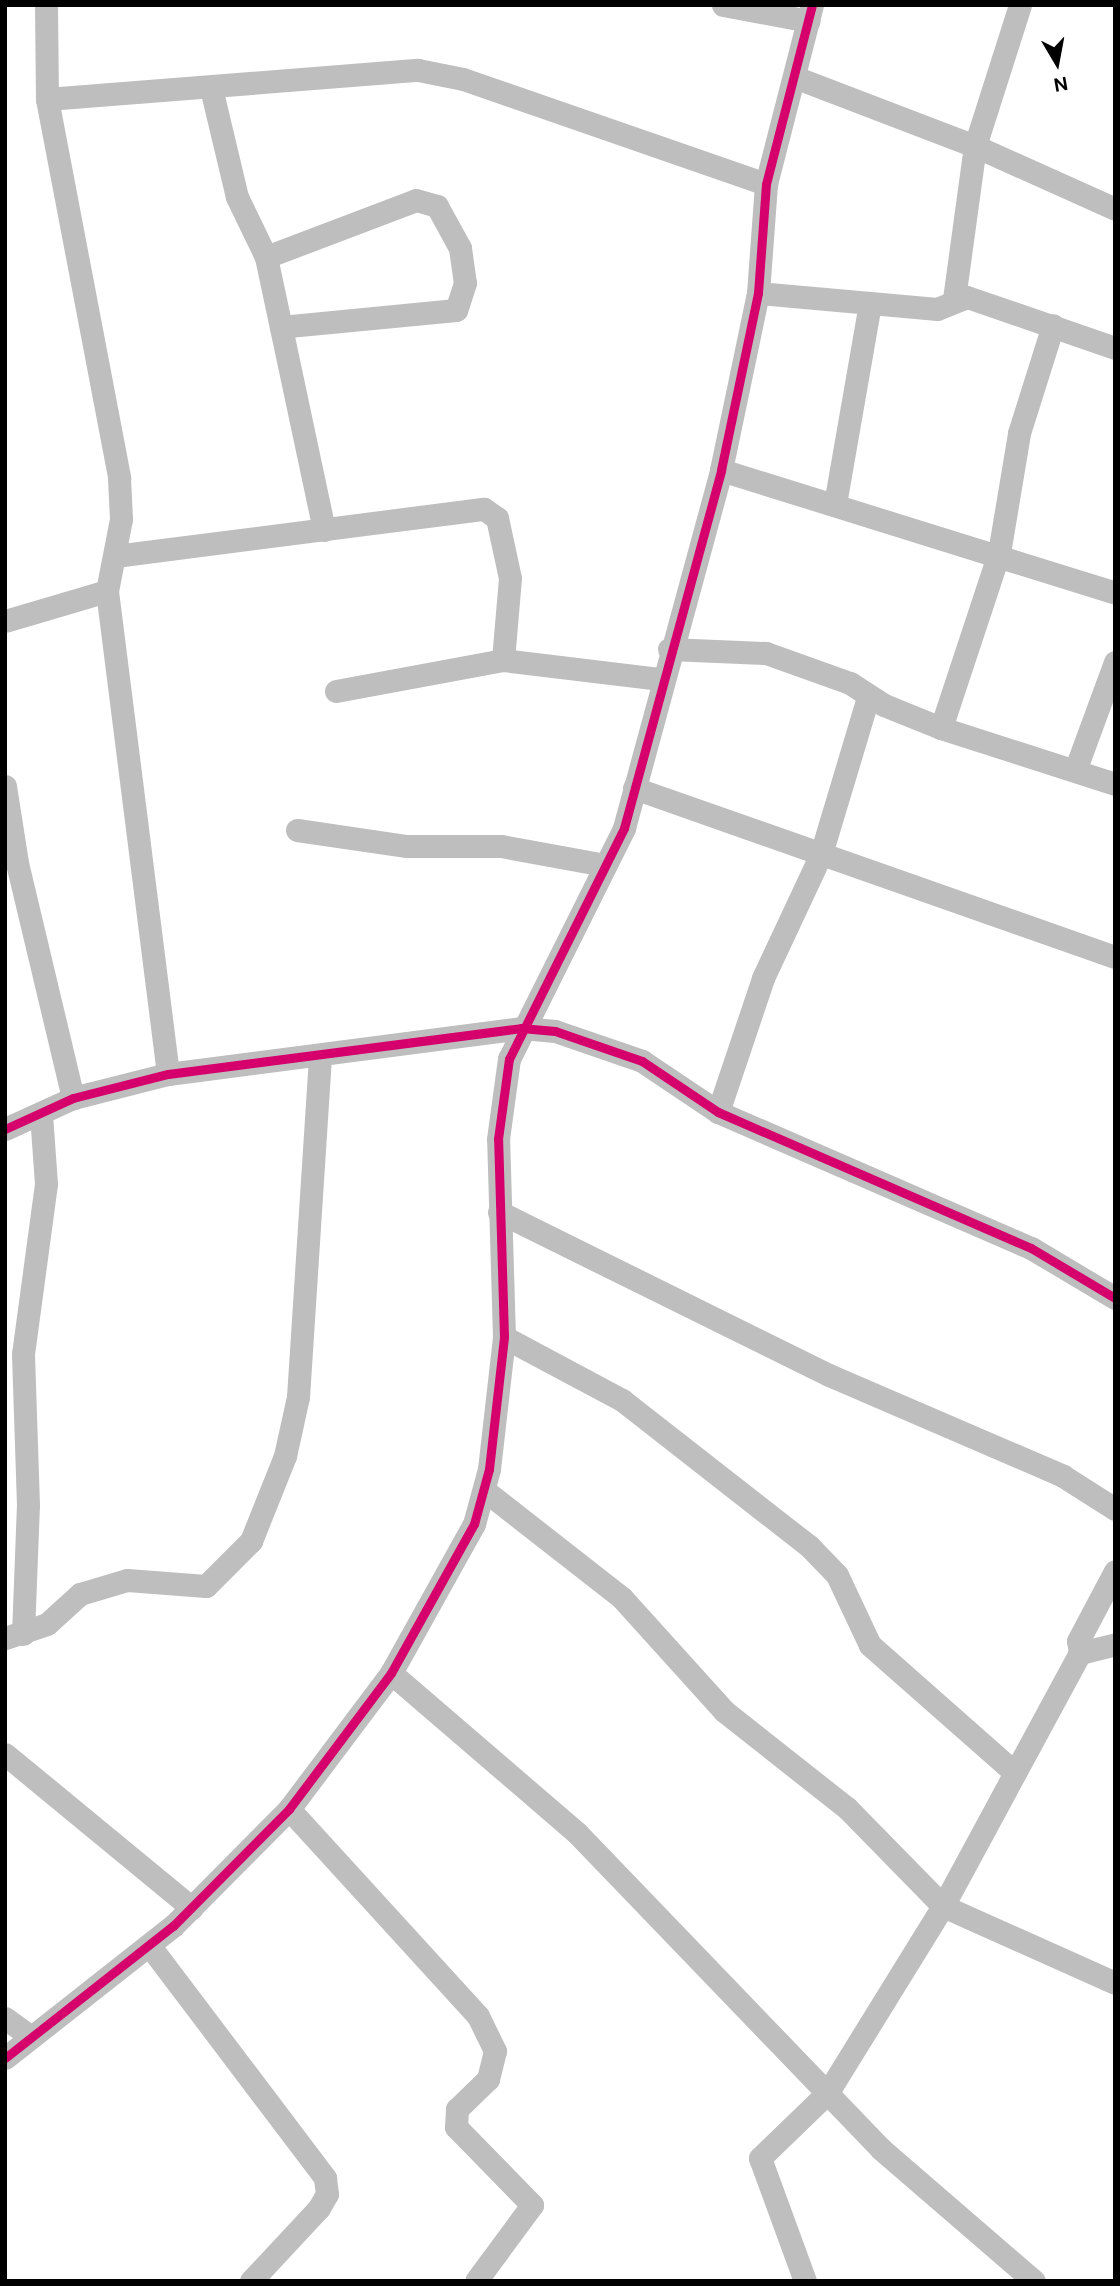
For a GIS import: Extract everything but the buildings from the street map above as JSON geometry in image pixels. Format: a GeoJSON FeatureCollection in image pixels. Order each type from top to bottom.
{"type":"FeatureCollection","features":[{"type":"Feature","properties":{"kind":"street"},"geometry":{"type":"LineString","coordinates":[[46,5],[47,99],[119,478],[115,556],[107,591],[168,1074]]}},
{"type":"Feature","properties":{"kind":"street"},"geometry":{"type":"LineString","coordinates":[[5,2058],[30,2035],[149,1945],[192,1908],[289,1809],[391,1673],[464,1543],[484,1490],[503,1337],[498,1139],[509,1059],[521,1028],[605,865],[634,788],[669,649],[721,470],[758,293],[766,184],[797,78],[810,13],[723,5]]}},
{"type":"Feature","properties":{"kind":"street"},"geometry":{"type":"LineString","coordinates":[[954,299],[975,146],[1020,5]]}},
{"type":"Feature","properties":{"kind":"street"},"geometry":{"type":"LineString","coordinates":[[47,99],[418,70],[463,79],[766,184]]}},
{"type":"Feature","properties":{"kind":"street"},"geometry":{"type":"LineString","coordinates":[[797,78],[975,146],[1115,209]]}},
{"type":"Feature","properties":{"kind":"street"},"geometry":{"type":"LineString","coordinates":[[211,88],[237,197],[266,257],[324,530]]}},
{"type":"Feature","properties":{"kind":"street"},"geometry":{"type":"LineString","coordinates":[[266,257],[416,200],[437,205],[460,248],[465,283],[456,310],[281,327]]}},
{"type":"Feature","properties":{"kind":"street"},"geometry":{"type":"LineString","coordinates":[[758,293],[937,309],[954,299],[967,297],[1115,348]]}},
{"type":"Feature","properties":{"kind":"street"},"geometry":{"type":"LineString","coordinates":[[835,504],[870,303]]}},
{"type":"Feature","properties":{"kind":"street"},"geometry":{"type":"LineString","coordinates":[[941,728],[999,553],[1019,433],[1053,326]]}},
{"type":"Feature","properties":{"kind":"street"},"geometry":{"type":"LineString","coordinates":[[721,470],[999,553],[1115,593]]}},
{"type":"Feature","properties":{"kind":"street"},"geometry":{"type":"LineString","coordinates":[[115,556],[484,509],[497,519],[510,578],[503,660]]}},
{"type":"Feature","properties":{"kind":"street"},"geometry":{"type":"LineString","coordinates":[[5,621],[107,591]]}},
{"type":"Feature","properties":{"kind":"street"},"geometry":{"type":"LineString","coordinates":[[669,649],[766,653],[850,683],[867,696],[941,728],[1076,768],[1115,783]]}},
{"type":"Feature","properties":{"kind":"street"},"geometry":{"type":"LineString","coordinates":[[335,691],[503,660],[661,679]]}},
{"type":"Feature","properties":{"kind":"street"},"geometry":{"type":"LineString","coordinates":[[1076,768],[1115,662]]}},
{"type":"Feature","properties":{"kind":"street"},"geometry":{"type":"LineString","coordinates":[[718,1112],[763,978],[821,854],[867,696]]}},
{"type":"Feature","properties":{"kind":"street"},"geometry":{"type":"LineString","coordinates":[[5,786],[11,865],[73,1098]]}},
{"type":"Feature","properties":{"kind":"street"},"geometry":{"type":"LineString","coordinates":[[634,788],[1115,957]]}},
{"type":"Feature","properties":{"kind":"street"},"geometry":{"type":"LineString","coordinates":[[297,830],[407,846],[501,845],[605,865]]}},
{"type":"Feature","properties":{"kind":"street"},"geometry":{"type":"LineString","coordinates":[[5,1129],[73,1098],[168,1074],[320,1059],[521,1028],[596,1041],[642,1060],[718,1112],[1031,1248],[1115,1298]]}},
{"type":"Feature","properties":{"kind":"street"},"geometry":{"type":"LineString","coordinates":[[41,1114],[46,1184],[23,1354],[28,1505],[14,1636],[47,1624],[80,1594],[127,1580],[206,1586],[251,1541],[281,1468],[298,1397],[320,1059]]}},
{"type":"Feature","properties":{"kind":"street"},"geometry":{"type":"LineString","coordinates":[[499,1212],[829,1375],[1063,1476],[1115,1509]]}},
{"type":"Feature","properties":{"kind":"street"},"geometry":{"type":"LineString","coordinates":[[503,1337],[622,1400],[809,1546],[837,1575],[870,1645],[1015,1773]]}},
{"type":"Feature","properties":{"kind":"street"},"geometry":{"type":"LineString","coordinates":[[484,1490],[622,1598],[724,1711],[847,1808],[943,1906],[1115,1983]]}},
{"type":"Feature","properties":{"kind":"street"},"geometry":{"type":"LineString","coordinates":[[805,2281],[760,2158],[828,2092],[943,1906],[1080,1653],[1078,1641],[1115,1571]]}},
{"type":"Feature","properties":{"kind":"street"},"geometry":{"type":"LineString","coordinates":[[1080,1653],[1115,1644]]}},
{"type":"Feature","properties":{"kind":"street"},"geometry":{"type":"LineString","coordinates":[[391,1673],[577,1833],[901,2167],[1034,2281]]}},
{"type":"Feature","properties":{"kind":"street"},"geometry":{"type":"LineString","coordinates":[[5,1754],[192,1908]]}},
{"type":"Feature","properties":{"kind":"street"},"geometry":{"type":"LineString","coordinates":[[289,1809],[478,2016],[495,2051],[488,2079],[457,2109],[456,2127],[532,2205],[476,2281]]}},
{"type":"Feature","properties":{"kind":"street"},"geometry":{"type":"LineString","coordinates":[[149,1945],[325,2178],[325,2201],[251,2281]]}},
{"type":"Feature","properties":{"kind":"street"},"geometry":{"type":"LineString","coordinates":[[5,2018],[30,2035]]}},
{"type":"Feature","properties":{"kind":"cycle path"},"geometry":{"type":"LineString","coordinates":[[5,2058],[173,1926],[289,1809],[391,1673],[474,1524],[489,1469],[504,1337],[498,1139],[509,1059],[624,828],[721,470],[758,293],[766,184],[812,5]]}},
{"type":"Feature","properties":{"kind":"cycle path"},"geometry":{"type":"LineString","coordinates":[[5,1129],[73,1098],[168,1074],[521,1028],[555,1031],[642,1061],[718,1112],[1031,1248],[1115,1298]]}}]}
